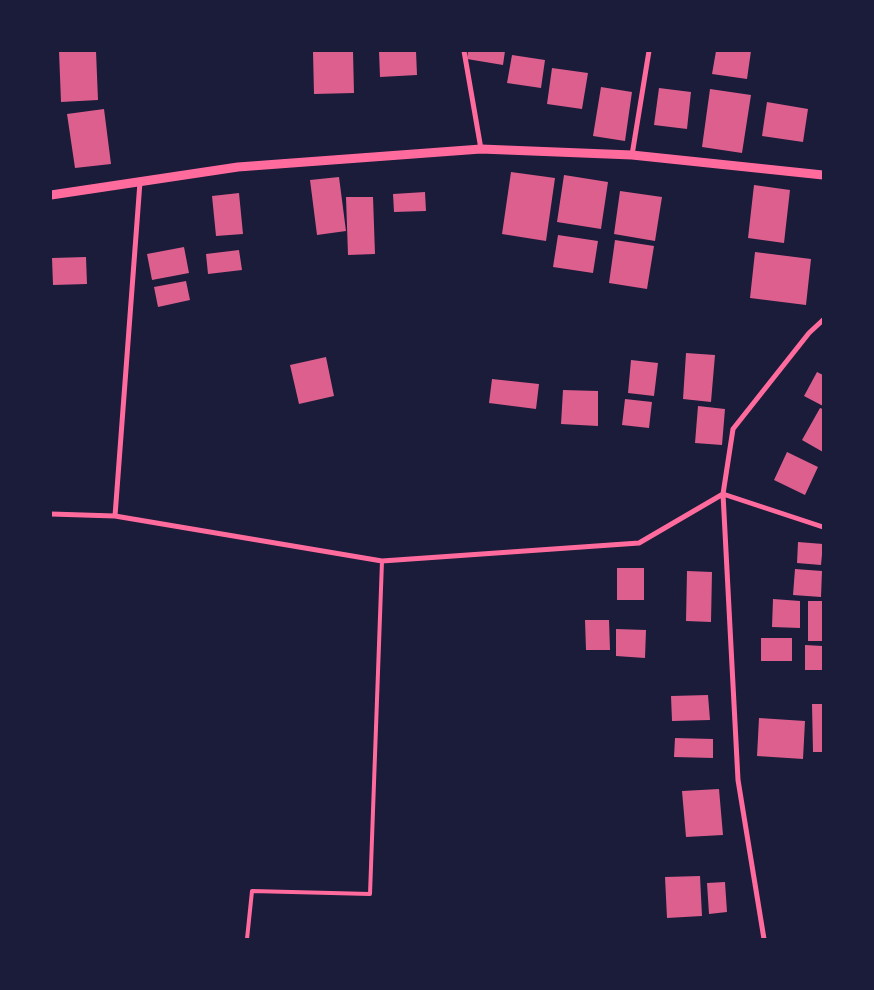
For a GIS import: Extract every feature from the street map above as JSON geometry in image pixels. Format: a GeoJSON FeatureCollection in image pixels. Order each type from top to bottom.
{"type":"FeatureCollection","features":[{"type":"Feature","properties":{"kind":"street"},"geometry":{"type":"LineString","coordinates":[[464,51],[481,149]]}},
{"type":"Feature","properties":{"kind":"street"},"geometry":{"type":"LineString","coordinates":[[632,155],[649,51]]}},
{"type":"Feature","properties":{"kind":"street"},"geometry":{"type":"LineString","coordinates":[[51,195],[238,167],[481,149],[632,155],[823,175]]}},
{"type":"Feature","properties":{"kind":"street"},"geometry":{"type":"LineString","coordinates":[[115,516],[140,182]]}},
{"type":"Feature","properties":{"kind":"street"},"geometry":{"type":"LineString","coordinates":[[764,939],[738,780],[723,494],[733,428],[809,333],[823,320]]}},
{"type":"Feature","properties":{"kind":"street"},"geometry":{"type":"LineString","coordinates":[[51,514],[115,516],[382,561],[639,543],[723,494],[823,527]]}},
{"type":"Feature","properties":{"kind":"lane"},"geometry":{"type":"LineString","coordinates":[[247,939],[252,891],[370,894],[382,561]]}},
{"type":"Feature","properties":{"kind":"building"},"geometry":{"type":"Polygon","coordinates":[[[59,51],[96,51],[98,100],[61,102],[59,51]]]}},
{"type":"Feature","properties":{"kind":"building"},"geometry":{"type":"Polygon","coordinates":[[[353,51],[354,93],[314,94],[313,52],[353,51]]]}},
{"type":"Feature","properties":{"kind":"building"},"geometry":{"type":"Polygon","coordinates":[[[379,51],[416,51],[417,75],[380,77],[379,51]]]}},
{"type":"Feature","properties":{"kind":"building"},"geometry":{"type":"Polygon","coordinates":[[[468,51],[505,51],[503,65],[467,59],[468,51]]]}},
{"type":"Feature","properties":{"kind":"building"},"geometry":{"type":"Polygon","coordinates":[[[716,51],[751,51],[747,79],[712,74],[716,51]]]}},
{"type":"Feature","properties":{"kind":"building"},"geometry":{"type":"Polygon","coordinates":[[[512,55],[545,60],[541,88],[507,83],[512,55]]]}},
{"type":"Feature","properties":{"kind":"building"},"geometry":{"type":"Polygon","coordinates":[[[552,68],[588,73],[582,109],[547,104],[552,68]]]}},
{"type":"Feature","properties":{"kind":"building"},"geometry":{"type":"Polygon","coordinates":[[[601,87],[632,92],[625,141],[593,136],[601,87]]]}},
{"type":"Feature","properties":{"kind":"building"},"geometry":{"type":"Polygon","coordinates":[[[659,88],[691,92],[687,129],[654,125],[659,88]]]}},
{"type":"Feature","properties":{"kind":"building"},"geometry":{"type":"Polygon","coordinates":[[[710,89],[751,95],[742,153],[702,147],[710,89]]]}},
{"type":"Feature","properties":{"kind":"building"},"geometry":{"type":"Polygon","coordinates":[[[767,102],[808,109],[803,142],[762,136],[767,102]]]}},
{"type":"Feature","properties":{"kind":"building"},"geometry":{"type":"Polygon","coordinates":[[[104,109],[111,164],[75,168],[67,114],[104,109]]]}},
{"type":"Feature","properties":{"kind":"building"},"geometry":{"type":"Polygon","coordinates":[[[511,172],[555,178],[546,241],[502,234],[511,172]]]}},
{"type":"Feature","properties":{"kind":"building"},"geometry":{"type":"Polygon","coordinates":[[[564,175],[608,182],[601,229],[557,222],[564,175]]]}},
{"type":"Feature","properties":{"kind":"building"},"geometry":{"type":"Polygon","coordinates":[[[339,177],[346,231],[317,235],[310,180],[339,177]]]}},
{"type":"Feature","properties":{"kind":"building"},"geometry":{"type":"Polygon","coordinates":[[[754,185],[790,190],[784,243],[748,238],[754,185]]]}},
{"type":"Feature","properties":{"kind":"building"},"geometry":{"type":"Polygon","coordinates":[[[620,191],[662,197],[655,241],[614,234],[620,191]]]}},
{"type":"Feature","properties":{"kind":"building"},"geometry":{"type":"Polygon","coordinates":[[[425,192],[426,211],[394,212],[393,194],[425,192]]]}},
{"type":"Feature","properties":{"kind":"building"},"geometry":{"type":"Polygon","coordinates":[[[239,193],[243,234],[216,236],[212,196],[239,193]]]}},
{"type":"Feature","properties":{"kind":"building"},"geometry":{"type":"Polygon","coordinates":[[[346,197],[373,197],[375,254],[348,255],[346,197]]]}},
{"type":"Feature","properties":{"kind":"building"},"geometry":{"type":"Polygon","coordinates":[[[558,235],[598,241],[593,273],[553,267],[558,235]]]}},
{"type":"Feature","properties":{"kind":"building"},"geometry":{"type":"Polygon","coordinates":[[[615,240],[654,246],[647,289],[609,283],[615,240]]]}},
{"type":"Feature","properties":{"kind":"building"},"geometry":{"type":"Polygon","coordinates":[[[184,247],[189,273],[152,280],[147,254],[184,247]]]}},
{"type":"Feature","properties":{"kind":"building"},"geometry":{"type":"Polygon","coordinates":[[[239,250],[242,270],[208,274],[206,254],[239,250]]]}},
{"type":"Feature","properties":{"kind":"building"},"geometry":{"type":"Polygon","coordinates":[[[755,252],[811,259],[806,305],[750,298],[755,252]]]}},
{"type":"Feature","properties":{"kind":"building"},"geometry":{"type":"Polygon","coordinates":[[[86,257],[87,284],[53,285],[52,258],[86,257]]]}},
{"type":"Feature","properties":{"kind":"building"},"geometry":{"type":"Polygon","coordinates":[[[186,281],[190,300],[158,307],[154,287],[186,281]]]}},
{"type":"Feature","properties":{"kind":"building"},"geometry":{"type":"Polygon","coordinates":[[[686,353],[715,355],[711,402],[683,399],[686,353]]]}},
{"type":"Feature","properties":{"kind":"building"},"geometry":{"type":"Polygon","coordinates":[[[326,357],[334,396],[299,404],[290,365],[326,357]]]}},
{"type":"Feature","properties":{"kind":"building"},"geometry":{"type":"Polygon","coordinates":[[[631,360],[658,363],[654,396],[628,393],[631,360]]]}},
{"type":"Feature","properties":{"kind":"building"},"geometry":{"type":"Polygon","coordinates":[[[817,372],[823,375],[823,406],[804,396],[817,372]]]}},
{"type":"Feature","properties":{"kind":"building"},"geometry":{"type":"Polygon","coordinates":[[[492,379],[539,384],[536,409],[489,403],[492,379]]]}},
{"type":"Feature","properties":{"kind":"building"},"geometry":{"type":"Polygon","coordinates":[[[563,390],[598,391],[598,426],[561,424],[563,390]]]}},
{"type":"Feature","properties":{"kind":"building"},"geometry":{"type":"Polygon","coordinates":[[[625,399],[652,402],[649,428],[622,425],[625,399]]]}},
{"type":"Feature","properties":{"kind":"building"},"geometry":{"type":"Polygon","coordinates":[[[698,406],[725,409],[722,445],[695,443],[698,406]]]}},
{"type":"Feature","properties":{"kind":"building"},"geometry":{"type":"Polygon","coordinates":[[[820,408],[823,409],[823,452],[802,440],[820,408]]]}},
{"type":"Feature","properties":{"kind":"building"},"geometry":{"type":"Polygon","coordinates":[[[787,452],[818,467],[805,495],[774,480],[787,452]]]}},
{"type":"Feature","properties":{"kind":"building"},"geometry":{"type":"Polygon","coordinates":[[[798,542],[823,544],[821,565],[797,563],[798,542]]]}},
{"type":"Feature","properties":{"kind":"building"},"geometry":{"type":"Polygon","coordinates":[[[617,568],[644,568],[644,600],[617,600],[617,568]]]}},
{"type":"Feature","properties":{"kind":"building"},"geometry":{"type":"Polygon","coordinates":[[[795,569],[822,571],[821,597],[793,595],[795,569]]]}},
{"type":"Feature","properties":{"kind":"building"},"geometry":{"type":"Polygon","coordinates":[[[687,571],[712,572],[711,622],[686,621],[687,571]]]}},
{"type":"Feature","properties":{"kind":"building"},"geometry":{"type":"Polygon","coordinates":[[[773,599],[800,601],[800,628],[772,627],[773,599]]]}},
{"type":"Feature","properties":{"kind":"building"},"geometry":{"type":"Polygon","coordinates":[[[808,601],[823,601],[823,641],[808,641],[808,601]]]}},
{"type":"Feature","properties":{"kind":"building"},"geometry":{"type":"Polygon","coordinates":[[[585,620],[609,620],[610,650],[586,650],[585,620]]]}},
{"type":"Feature","properties":{"kind":"building"},"geometry":{"type":"Polygon","coordinates":[[[616,629],[646,630],[645,658],[616,656],[616,629]]]}},
{"type":"Feature","properties":{"kind":"building"},"geometry":{"type":"Polygon","coordinates":[[[761,638],[792,638],[792,661],[761,661],[761,638]]]}},
{"type":"Feature","properties":{"kind":"building"},"geometry":{"type":"Polygon","coordinates":[[[805,645],[823,646],[823,670],[805,670],[805,645]]]}},
{"type":"Feature","properties":{"kind":"building"},"geometry":{"type":"Polygon","coordinates":[[[708,695],[710,720],[672,721],[671,696],[708,695]]]}},
{"type":"Feature","properties":{"kind":"building"},"geometry":{"type":"Polygon","coordinates":[[[812,704],[823,704],[823,752],[813,752],[812,704]]]}},
{"type":"Feature","properties":{"kind":"building"},"geometry":{"type":"Polygon","coordinates":[[[759,718],[805,721],[803,759],[757,756],[759,718]]]}},
{"type":"Feature","properties":{"kind":"building"},"geometry":{"type":"Polygon","coordinates":[[[675,738],[713,739],[713,758],[674,757],[675,738]]]}},
{"type":"Feature","properties":{"kind":"building"},"geometry":{"type":"Polygon","coordinates":[[[719,789],[723,835],[686,837],[682,791],[719,789]]]}},
{"type":"Feature","properties":{"kind":"building"},"geometry":{"type":"Polygon","coordinates":[[[700,876],[702,916],[667,918],[665,877],[700,876]]]}},
{"type":"Feature","properties":{"kind":"building"},"geometry":{"type":"Polygon","coordinates":[[[725,882],[727,912],[709,914],[707,883],[725,882]]]}}]}
